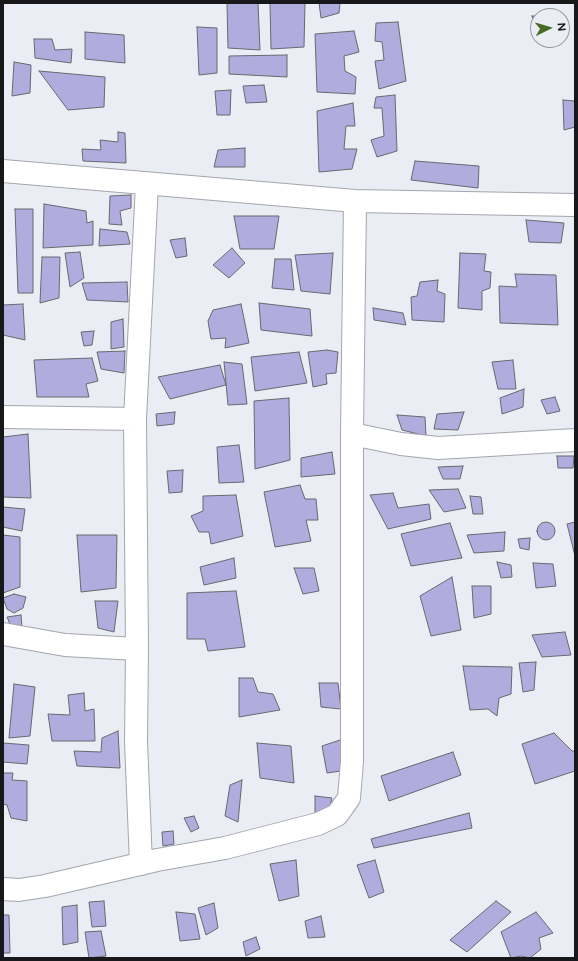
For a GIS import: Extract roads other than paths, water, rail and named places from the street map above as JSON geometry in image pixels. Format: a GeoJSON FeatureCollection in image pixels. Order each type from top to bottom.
{"type":"FeatureCollection","features":[{"type":"Feature","properties":{"kind":"street"},"geometry":{"type":"LineString","coordinates":[[3,171],[355,201],[575,205]]}},
{"type":"Feature","properties":{"kind":"street"},"geometry":{"type":"LineString","coordinates":[[141,864],[136,742],[137,649],[135,419],[147,184]]}},
{"type":"Feature","properties":{"kind":"street"},"geometry":{"type":"LineString","coordinates":[[3,889],[19,890],[45,886],[141,864],[225,848],[318,824],[337,815],[349,798],[352,761],[352,434],[355,201]]}},
{"type":"Feature","properties":{"kind":"street"},"geometry":{"type":"LineString","coordinates":[[3,417],[135,419]]}},
{"type":"Feature","properties":{"kind":"street"},"geometry":{"type":"LineString","coordinates":[[352,434],[401,444],[438,448],[575,440]]}},
{"type":"Feature","properties":{"kind":"street"},"geometry":{"type":"LineString","coordinates":[[3,634],[64,645],[137,649]]}}]}
